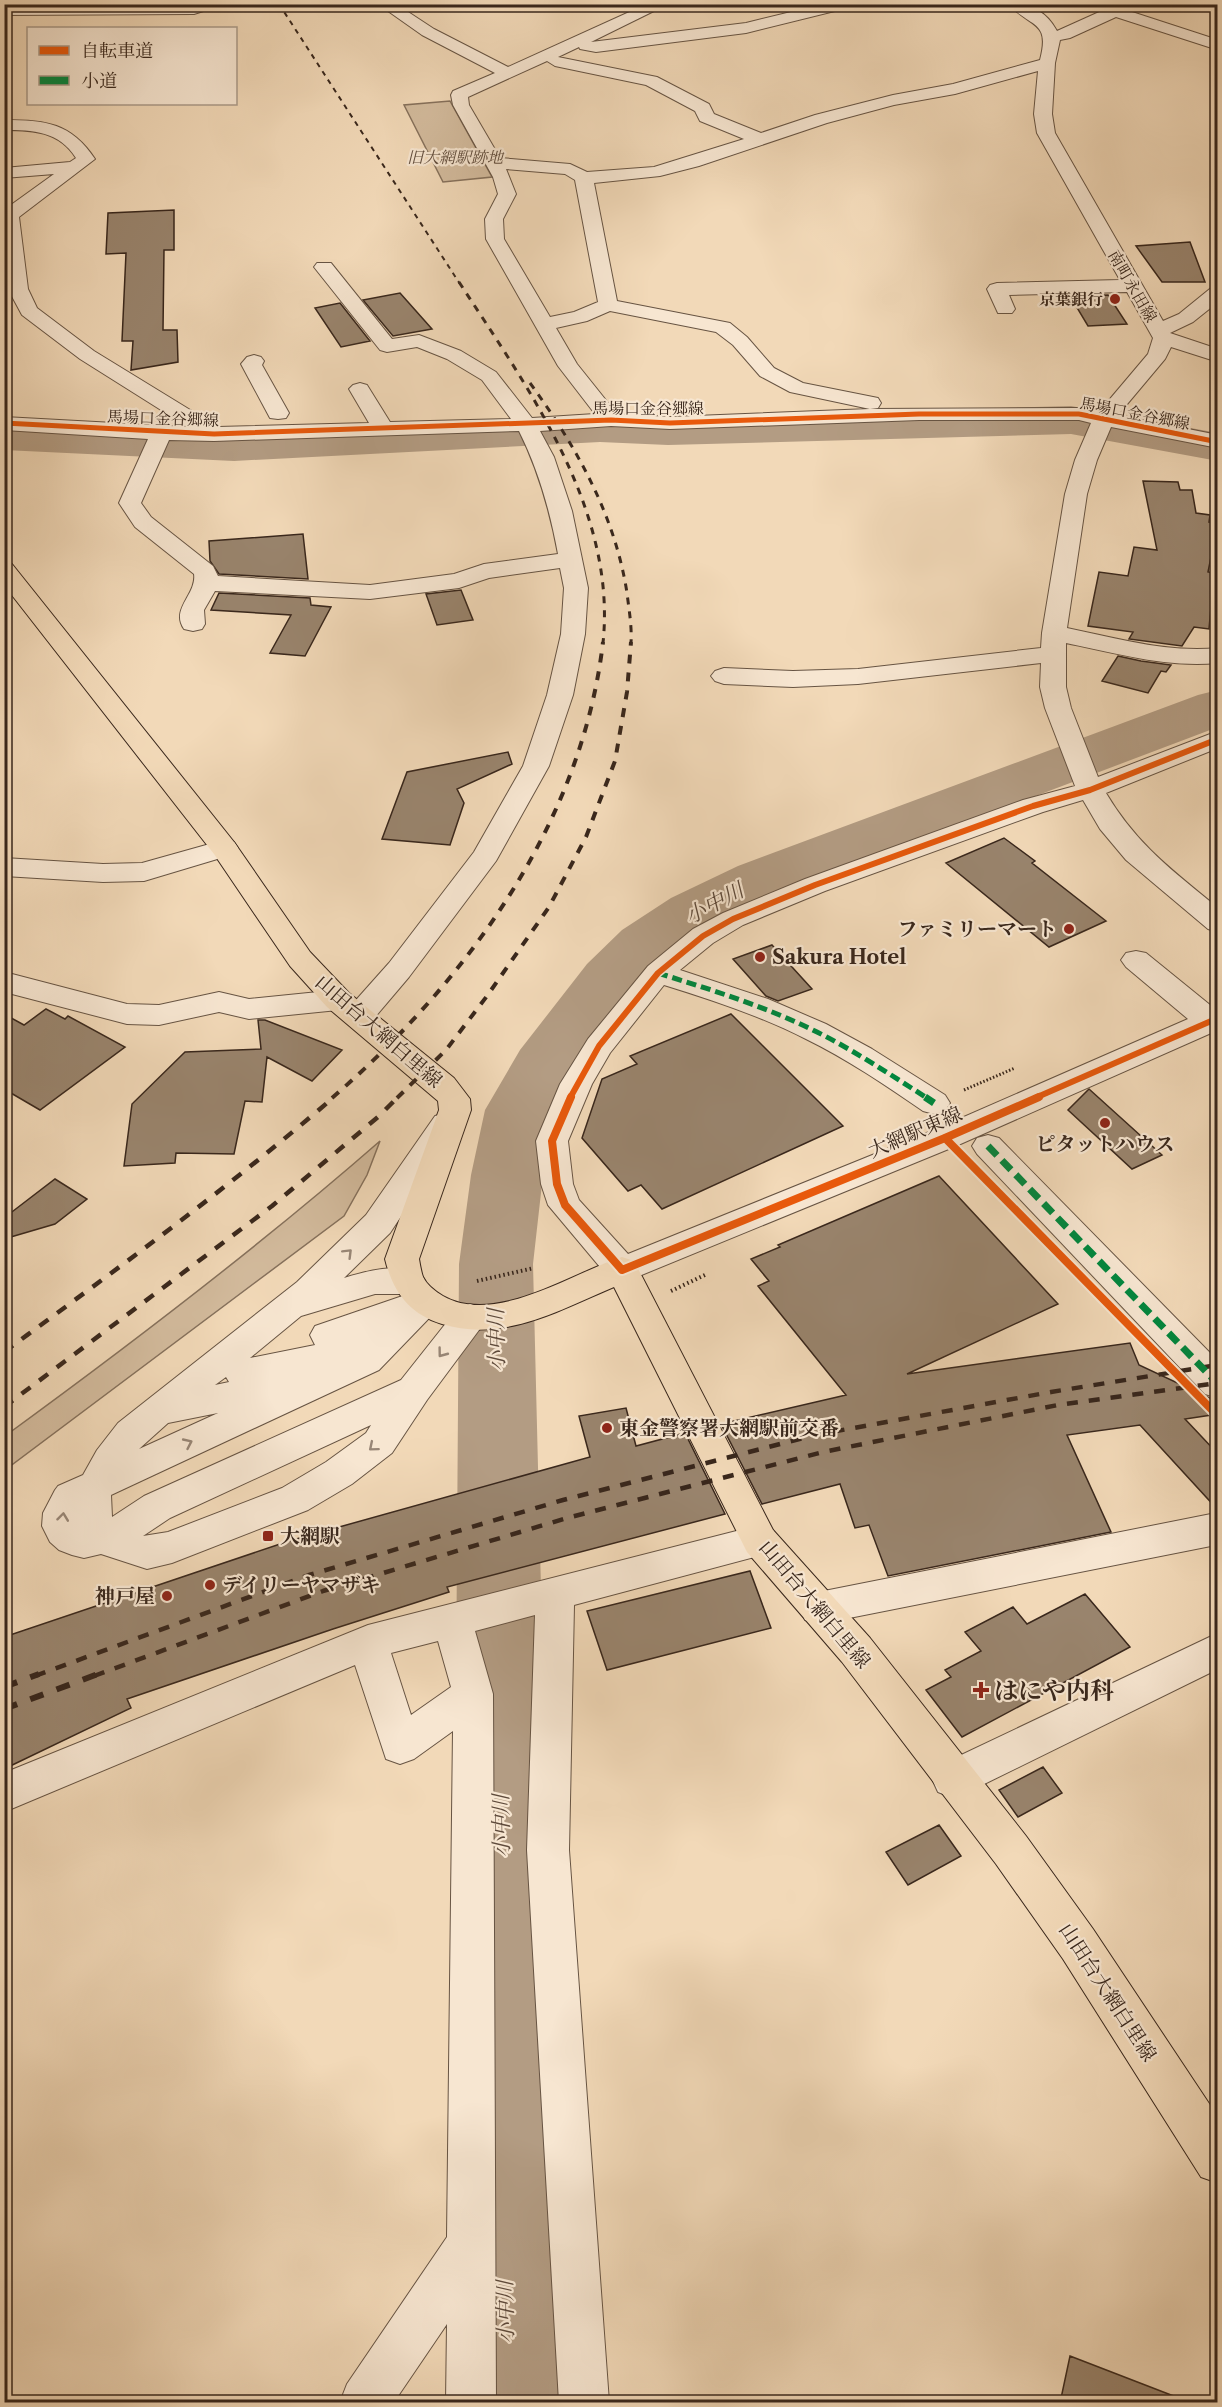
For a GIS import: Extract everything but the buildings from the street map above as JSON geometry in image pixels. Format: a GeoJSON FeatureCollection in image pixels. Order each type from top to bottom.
{"type":"FeatureCollection","features":[{"type":"Feature","properties":{"kind":"main road","name":"山田台大網白里線"},"geometry":{"type":"LineString","coordinates":[[4,569],[224,848],[300,959],[349,1008],[443,1086],[454,1099],[455,1110]]}},
{"type":"Feature","properties":{"kind":"main road"},"geometry":{"type":"LineString","coordinates":[[455,1110],[402,1259],[416,1292],[445,1312],[470,1317],[504,1315],[622,1270]]}},
{"type":"Feature","properties":{"kind":"main road","name":"山田台大網白里線"},"geometry":{"type":"LineString","coordinates":[[622,1270],[760,1541],[856,1650],[1011,1850],[1078,1944],[1218,2160]]}},
{"type":"Feature","properties":{"kind":"street"},"geometry":{"type":"LineString","coordinates":[[4,9],[194,9],[211,4]]}},
{"type":"Feature","properties":{"kind":"street"},"geometry":{"type":"LineString","coordinates":[[385,4],[428,32],[508,73]]}},
{"type":"Feature","properties":{"kind":"street"},"geometry":{"type":"LineString","coordinates":[[611,420],[568,366],[495,239],[494,219],[507,194],[502,177],[461,105],[459,95],[661,4]]}},
{"type":"Feature","properties":{"kind":"street"},"geometry":{"type":"LineString","coordinates":[[573,44],[596,47],[696,36],[746,28],[846,4]]}},
{"type":"Feature","properties":{"kind":"street"},"geometry":{"type":"LineString","coordinates":[[1016,4],[1044,21],[1052,37],[1064,35],[1124,8],[1218,45]]}},
{"type":"Feature","properties":{"kind":"street","name":"南町永田線"},"geometry":{"type":"LineString","coordinates":[[1052,37],[1047,63],[1043,114],[1046,133],[1161,334],[1158,356],[1104,419],[1086,460],[1076,494],[1054,643],[1053,687],[1058,708],[1083,771],[1110,823],[1136,854],[1218,923]]}},
{"type":"Feature","properties":{"kind":"street"},"geometry":{"type":"LineString","coordinates":[[541,58],[651,81],[703,108],[706,117],[759,138]]}},
{"type":"Feature","properties":{"kind":"street"},"geometry":{"type":"LineString","coordinates":[[494,163],[570,169],[584,178],[654,172],[693,162],[759,138],[852,111],[955,89],[1047,63]]}},
{"type":"Feature","properties":{"kind":"street"},"geometry":{"type":"LineString","coordinates":[[4,125],[39,126],[61,132],[78,145],[86,159],[11,210],[9,215],[18,289],[29,311],[87,355],[214,434]]}},
{"type":"Feature","properties":{"kind":"street"},"geometry":{"type":"LineString","coordinates":[[4,133],[61,132]]}},
{"type":"Feature","properties":{"kind":"street"},"geometry":{"type":"LineString","coordinates":[[4,173],[74,168]]}},
{"type":"Feature","properties":{"kind":"street"},"geometry":{"type":"LineString","coordinates":[[584,178],[608,305]]}},
{"type":"Feature","properties":{"kind":"street"},"geometry":{"type":"LineString","coordinates":[[4,985],[12,984],[127,1014],[159,1015],[219,1002],[249,1009],[349,1008],[399,970],[486,855],[536,766],[560,695],[573,634],[576,588],[561,512],[543,458],[526,424],[489,376],[454,355],[419,341],[387,346],[324,267]]}},
{"type":"Feature","properties":{"kind":"street"},"geometry":{"type":"LineString","coordinates":[[1005,309],[997,289],[1133,286]]}},
{"type":"Feature","properties":{"kind":"street"},"geometry":{"type":"LineString","coordinates":[[1161,334],[1186,318],[1218,292]]}},
{"type":"Feature","properties":{"kind":"street"},"geometry":{"type":"LineString","coordinates":[[543,325],[580,317],[608,305],[723,327],[740,341],[767,372],[797,388],[919,414]]}},
{"type":"Feature","properties":{"kind":"street"},"geometry":{"type":"LineString","coordinates":[[1161,334],[1218,356]]}},
{"type":"Feature","properties":{"kind":"street"},"geometry":{"type":"LineString","coordinates":[[254,361],[251,364],[278,413]]}},
{"type":"Feature","properties":{"kind":"street"},"geometry":{"type":"LineString","coordinates":[[360,389],[383,428]]}},
{"type":"Feature","properties":{"kind":"street","name":"馬場口金谷郷線"},"geometry":{"type":"LineString","coordinates":[[4,423],[214,434],[611,420],[670,423],[919,414],[1079,414],[1218,442]]}},
{"type":"Feature","properties":{"kind":"street"},"geometry":{"type":"LineString","coordinates":[[161,433],[130,503],[143,522],[205,571],[207,583],[192,610],[193,624]]}},
{"type":"Feature","properties":{"kind":"street"},"geometry":{"type":"LineString","coordinates":[[207,583],[370,592],[459,581],[484,571],[570,560]]}},
{"type":"Feature","properties":{"kind":"street"},"geometry":{"type":"LineString","coordinates":[[724,676],[794,679],[860,676],[968,665],[1054,643],[1194,657],[1218,655]]}},
{"type":"Feature","properties":{"kind":"street"},"geometry":{"type":"LineString","coordinates":[[622,1270],[565,1205],[557,1184],[552,1141],[576,1084],[599,1046],[658,973],[703,936],[733,919],[815,885],[1033,806],[1083,771],[1218,739]]}},
{"type":"Feature","properties":{"kind":"street"},"geometry":{"type":"LineString","coordinates":[[4,867],[103,873],[144,872],[224,848]]}},
{"type":"Feature","properties":{"kind":"street"},"geometry":{"type":"LineString","coordinates":[[1137,960],[1214,1019]]}},
{"type":"Feature","properties":{"kind":"street"},"geometry":{"type":"LineString","coordinates":[[658,973],[784,1017],[814,1030],[862,1057],[934,1103]]}},
{"type":"Feature","properties":{"kind":"street","name":"大網駅東線"},"geometry":{"type":"LineString","coordinates":[[622,1270],[945,1138],[1214,1019]]}},
{"type":"Feature","properties":{"kind":"street"},"geometry":{"type":"LineString","coordinates":[[98,1484],[110,1460],[131,1432],[309,1291],[378,1224],[455,1110]]}},
{"type":"Feature","properties":{"kind":"street"},"geometry":{"type":"LineString","coordinates":[[988,1146],[1218,1384]]}},
{"type":"Feature","properties":{"kind":"street"},"geometry":{"type":"LineString","coordinates":[[290,1307],[375,1281],[416,1292]]}},
{"type":"Feature","properties":{"kind":"street"},"geometry":{"type":"LineString","coordinates":[[261,1329],[416,1292]]}},
{"type":"Feature","properties":{"kind":"street"},"geometry":{"type":"LineString","coordinates":[[135,1467],[119,1484],[114,1499],[120,1527],[116,1544],[147,1553],[172,1547],[295,1498],[339,1473],[379,1443],[377,1393],[367,1360],[398,1331],[416,1292]]}},
{"type":"Feature","properties":{"kind":"street"},"geometry":{"type":"LineString","coordinates":[[228,1356],[333,1334],[416,1292]]}},
{"type":"Feature","properties":{"kind":"street"},"geometry":{"type":"LineString","coordinates":[[377,1393],[135,1467],[71,1497],[63,1508],[60,1521],[62,1529],[70,1538],[84,1542],[120,1527],[377,1393],[470,1317]]}},
{"type":"Feature","properties":{"kind":"street"},"geometry":{"type":"LineString","coordinates":[[193,1383],[310,1360],[398,1331]]}},
{"type":"Feature","properties":{"kind":"street"},"geometry":{"type":"LineString","coordinates":[[157,1412],[377,1393]]}},
{"type":"Feature","properties":{"kind":"street"},"geometry":{"type":"LineString","coordinates":[[819,1608],[1211,1530]]}},
{"type":"Feature","properties":{"kind":"street"},"geometry":{"type":"LineString","coordinates":[[4,1793],[368,1642],[760,1541]]}},
{"type":"Feature","properties":{"kind":"street"},"geometry":{"type":"LineString","coordinates":[[555,1594],[548,1850],[584,2403]]}},
{"type":"Feature","properties":{"kind":"street"},"geometry":{"type":"LineString","coordinates":[[452,1619],[473,1694],[471,2403]]}},
{"type":"Feature","properties":{"kind":"street"},"geometry":{"type":"LineString","coordinates":[[368,1642],[400,1746],[473,1694]]}},
{"type":"Feature","properties":{"kind":"street"},"geometry":{"type":"LineString","coordinates":[[954,1779],[1218,1650]]}},
{"type":"Feature","properties":{"kind":"street"},"geometry":{"type":"LineString","coordinates":[[365,2403],[470,2246]]}},
{"type":"Feature","properties":{"kind":"green space","name":"旧大網駅跡地"},"geometry":{"type":"Polygon","coordinates":[[[450,101],[492,177],[443,182],[404,105],[450,101]]]}},
{"type":"Feature","properties":{"kind":"green space"},"geometry":{"type":"Polygon","coordinates":[[[380,1141],[367,1175],[344,1216],[5,1470],[5,1436],[196,1293],[380,1141]]]}},
{"type":"Feature","properties":{"kind":"waterway"},"geometry":{"type":"LineString","coordinates":[[4,436],[234,447],[600,428],[668,431],[1071,420],[1218,447]]}},
{"type":"Feature","properties":{"kind":"waterway","name":"小中川"},"geometry":{"type":"LineString","coordinates":[[506,2402],[496,1264],[507,1175],[520,1110],[544,1066],[610,979],[645,944],[693,912],[760,879],[1218,707]]}},
{"type":"Feature","properties":{"kind":"railway"},"geometry":{"type":"LineString","coordinates":[[279,4],[460,284]]}},
{"type":"Feature","properties":{"kind":"railway"},"geometry":{"type":"LineString","coordinates":[[459,282],[539,408],[582,498],[596,545],[604,594],[603,643]]}},
{"type":"Feature","properties":{"kind":"railway"},"geometry":{"type":"LineString","coordinates":[[530,383],[563,431],[603,509],[621,564],[627,593],[631,642]]}},
{"type":"Feature","properties":{"kind":"railway"},"geometry":{"type":"LineString","coordinates":[[332,1098],[382,1052],[428,1003],[472,950],[510,894],[544,835],[571,773],[591,709],[603,642]]}},
{"type":"Feature","properties":{"kind":"railway"},"geometry":{"type":"LineString","coordinates":[[397,1098],[446,1050],[487,996],[549,907],[586,837],[615,761],[627,692],[631,642]]}},
{"type":"Feature","properties":{"kind":"railway"},"geometry":{"type":"LineString","coordinates":[[4,1352],[213,1196],[334,1097]]}},
{"type":"Feature","properties":{"kind":"railway"},"geometry":{"type":"LineString","coordinates":[[4,1407],[272,1206],[378,1117],[397,1098]]}},
{"type":"Feature","properties":{"kind":"railway"},"geometry":{"type":"LineString","coordinates":[[35,1676],[309,1575],[563,1500],[815,1435],[1051,1392],[1218,1365]]}},
{"type":"Feature","properties":{"kind":"railway"},"geometry":{"type":"LineString","coordinates":[[94,1676],[323,1591],[567,1518],[823,1452],[1058,1405],[1218,1383]]}},
{"type":"Feature","properties":{"kind":"railway"},"geometry":{"type":"LineString","coordinates":[[4,1687],[39,1674]]}},
{"type":"Feature","properties":{"kind":"railway"},"geometry":{"type":"LineString","coordinates":[[4,1709],[98,1674]]}},
{"type":"Feature","properties":{"kind":"marked path"},"geometry":{"type":"LineString","coordinates":[[658,973],[738,999],[815,1031],[861,1056],[934,1103]]}},
{"type":"Feature","properties":{"kind":"marked path"},"geometry":{"type":"LineString","coordinates":[[988,1146],[1218,1384]]}},
{"type":"Feature","properties":{"kind":"cycle path"},"geometry":{"type":"LineString","coordinates":[[4,423],[214,434],[611,420],[670,423],[919,414],[1079,414],[1218,442]]}},
{"type":"Feature","properties":{"kind":"cycle path"},"geometry":{"type":"LineString","coordinates":[[1218,739],[1090,790],[1033,806],[815,885],[733,919],[703,936],[658,973],[599,1046],[576,1084],[552,1141],[557,1184],[565,1205],[622,1270],[945,1138],[1218,1018]]}},
{"type":"Feature","properties":{"kind":"cycle path"},"geometry":{"type":"LineString","coordinates":[[945,1138],[1218,1416]]}},
{"type":"Feature","properties":{"kind":"place","name":"京葉銀行"},"geometry":{"type":"Point","coordinates":[1115,299]}},
{"type":"Feature","properties":{"kind":"place","name":"ファミリーマート"},"geometry":{"type":"Point","coordinates":[1069,929]}},
{"type":"Feature","properties":{"kind":"place","name":"Sakura Hotel"},"geometry":{"type":"Point","coordinates":[760,957]}},
{"type":"Feature","properties":{"kind":"place","name":"ピタットハウス"},"geometry":{"type":"Point","coordinates":[1105,1123]}},
{"type":"Feature","properties":{"kind":"place","name":"東金警察署大網駅前交番"},"geometry":{"type":"Point","coordinates":[607,1428]}},
{"type":"Feature","properties":{"kind":"place","name":"大網駅"},"geometry":{"type":"Point","coordinates":[268,1536]}},
{"type":"Feature","properties":{"kind":"place","name":"デイリーヤマザキ"},"geometry":{"type":"Point","coordinates":[210,1585]}},
{"type":"Feature","properties":{"kind":"place","name":"神戸屋"},"geometry":{"type":"Point","coordinates":[167,1596]}},
{"type":"Feature","properties":{"kind":"place","name":"はにや内科"},"geometry":{"type":"Point","coordinates":[981,1690]}}]}
